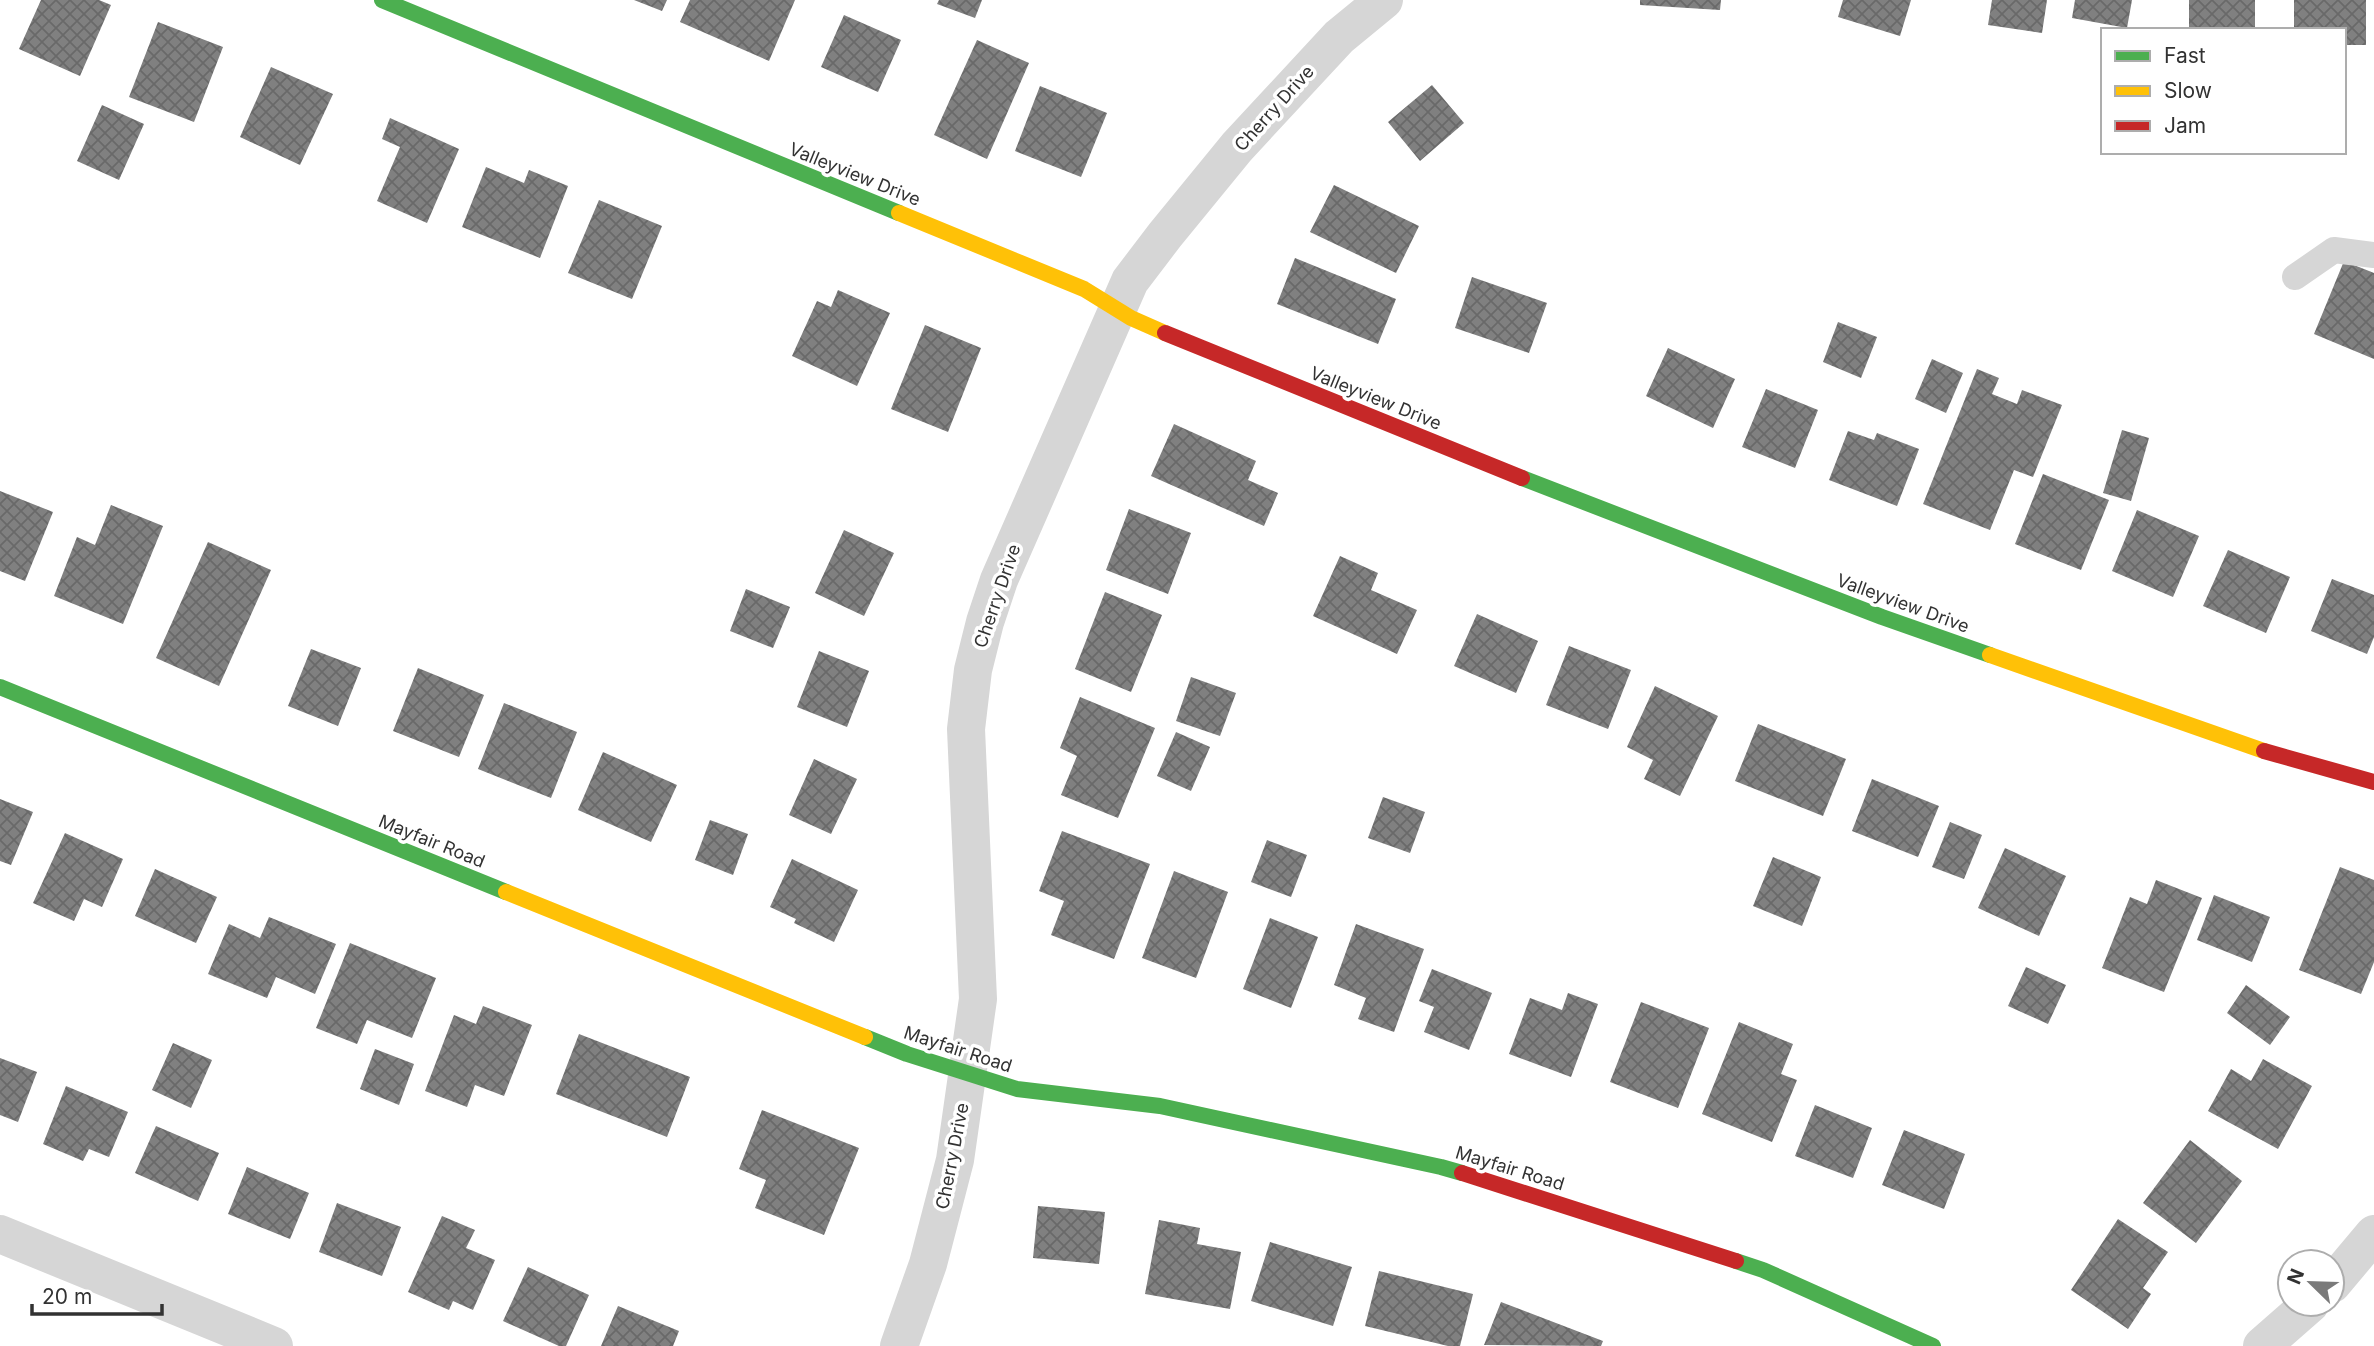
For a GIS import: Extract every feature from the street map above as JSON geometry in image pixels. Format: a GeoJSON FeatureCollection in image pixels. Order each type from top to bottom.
{"type":"FeatureCollection","features":[{"type":"Feature","properties":{"kind":"street","name":"Valleyview Drive"},"geometry":{"type":"LineString","coordinates":[[382,0],[1084,289],[1117,309],[1196,346],[1564,495],[1882,617],[2255,748],[2374,782]]}},
{"type":"Feature","properties":{"kind":"street","name":"Cherry Drive"},"geometry":{"type":"LineString","coordinates":[[899,1346],[928,1264],[955,1160],[978,999],[966,729],[973,670],[999,580],[1130,281],[1237,147],[1339,37],[1384,0]]}},
{"type":"Feature","properties":{"kind":"street","name":"Mayfair Road"},"geometry":{"type":"LineString","coordinates":[[0,687],[907,1054],[1017,1088],[1160,1106],[1441,1167],[1763,1270],[1933,1346]]}},
{"type":"Feature","properties":{"kind":"street"},"geometry":{"type":"LineString","coordinates":[[0,1234],[274,1346]]}},
{"type":"Feature","properties":{"kind":"street"},"geometry":{"type":"LineString","coordinates":[[2346,1267],[2374,1234]]}},
{"type":"Feature","properties":{"kind":"street"},"geometry":{"type":"LineString","coordinates":[[2262,1346],[2294,1318]]}},
{"type":"Feature","properties":{"kind":"lane"},"geometry":{"type":"LineString","coordinates":[[2295,276],[2334,250],[2374,255]]}},
{"type":"Feature","properties":{"kind":"building"},"geometry":{"type":"Polygon","coordinates":[[[41,0],[99,0],[111,5],[80,76],[19,49],[41,0]]]}},
{"type":"Feature","properties":{"kind":"building"},"geometry":{"type":"Polygon","coordinates":[[[634,0],[667,0],[662,11],[634,0]]]}},
{"type":"Feature","properties":{"kind":"building"},"geometry":{"type":"Polygon","coordinates":[[[690,0],[795,0],[769,61],[680,22],[690,0]]]}},
{"type":"Feature","properties":{"kind":"building"},"geometry":{"type":"Polygon","coordinates":[[[939,0],[982,0],[975,18],[937,4],[939,0]]]}},
{"type":"Feature","properties":{"kind":"building"},"geometry":{"type":"Polygon","coordinates":[[[1640,0],[1721,0],[1720,10],[1640,5],[1640,0]]]}},
{"type":"Feature","properties":{"kind":"building"},"geometry":{"type":"Polygon","coordinates":[[[1843,0],[1911,0],[1900,36],[1838,17],[1843,0]]]}},
{"type":"Feature","properties":{"kind":"building"},"geometry":{"type":"Polygon","coordinates":[[[1992,0],[2047,0],[2042,33],[1988,25],[1992,0]]]}},
{"type":"Feature","properties":{"kind":"building"},"geometry":{"type":"Polygon","coordinates":[[[2075,0],[2132,0],[2127,28],[2072,18],[2075,0]]]}},
{"type":"Feature","properties":{"kind":"building"},"geometry":{"type":"Polygon","coordinates":[[[2189,0],[2255,0],[2255,28],[2189,28],[2189,0]]]}},
{"type":"Feature","properties":{"kind":"building"},"geometry":{"type":"Polygon","coordinates":[[[2294,0],[2366,0],[2366,45],[2346,45],[2346,28],[2294,28],[2294,0]]]}},
{"type":"Feature","properties":{"kind":"building"},"geometry":{"type":"Polygon","coordinates":[[[844,15],[901,40],[878,92],[821,67],[844,15]]]}},
{"type":"Feature","properties":{"kind":"building"},"geometry":{"type":"Polygon","coordinates":[[[158,22],[223,47],[194,122],[129,97],[158,22]]]}},
{"type":"Feature","properties":{"kind":"building"},"geometry":{"type":"Polygon","coordinates":[[[977,40],[1029,63],[987,159],[934,135],[977,40]]]}},
{"type":"Feature","properties":{"kind":"building"},"geometry":{"type":"Polygon","coordinates":[[[271,67],[333,94],[300,165],[240,137],[271,67]]]}},
{"type":"Feature","properties":{"kind":"building"},"geometry":{"type":"Polygon","coordinates":[[[1432,85],[1464,123],[1420,161],[1388,122],[1432,85]]]}},
{"type":"Feature","properties":{"kind":"building"},"geometry":{"type":"Polygon","coordinates":[[[1040,86],[1107,113],[1081,177],[1015,151],[1040,86]]]}},
{"type":"Feature","properties":{"kind":"building"},"geometry":{"type":"Polygon","coordinates":[[[102,105],[144,124],[119,180],[77,161],[102,105]]]}},
{"type":"Feature","properties":{"kind":"building"},"geometry":{"type":"Polygon","coordinates":[[[390,118],[459,149],[427,223],[377,201],[400,147],[382,139],[390,118]]]}},
{"type":"Feature","properties":{"kind":"building"},"geometry":{"type":"Polygon","coordinates":[[[486,167],[524,183],[529,170],[568,186],[540,258],[462,227],[486,167]]]}},
{"type":"Feature","properties":{"kind":"building"},"geometry":{"type":"Polygon","coordinates":[[[1334,185],[1419,226],[1396,273],[1310,232],[1334,185]]]}},
{"type":"Feature","properties":{"kind":"building"},"geometry":{"type":"Polygon","coordinates":[[[599,200],[662,226],[632,299],[568,273],[599,200]]]}},
{"type":"Feature","properties":{"kind":"building"},"geometry":{"type":"Polygon","coordinates":[[[1295,258],[1396,299],[1378,344],[1277,304],[1295,258]]]}},
{"type":"Feature","properties":{"kind":"building"},"geometry":{"type":"Polygon","coordinates":[[[2344,261],[2374,273],[2374,359],[2314,334],[2344,261]]]}},
{"type":"Feature","properties":{"kind":"building"},"geometry":{"type":"Polygon","coordinates":[[[1472,277],[1547,303],[1529,353],[1455,328],[1472,277]]]}},
{"type":"Feature","properties":{"kind":"building"},"geometry":{"type":"Polygon","coordinates":[[[838,290],[890,313],[857,386],[792,356],[817,301],[831,307],[838,290]]]}},
{"type":"Feature","properties":{"kind":"building"},"geometry":{"type":"Polygon","coordinates":[[[1838,322],[1877,337],[1861,378],[1823,362],[1838,322]]]}},
{"type":"Feature","properties":{"kind":"building"},"geometry":{"type":"Polygon","coordinates":[[[925,325],[981,348],[948,432],[891,409],[925,325]]]}},
{"type":"Feature","properties":{"kind":"building"},"geometry":{"type":"Polygon","coordinates":[[[1668,348],[1735,379],[1713,428],[1646,396],[1668,348]]]}},
{"type":"Feature","properties":{"kind":"building"},"geometry":{"type":"Polygon","coordinates":[[[1932,359],[1963,373],[1946,413],[1915,399],[1932,359]]]}},
{"type":"Feature","properties":{"kind":"building"},"geometry":{"type":"Polygon","coordinates":[[[1977,369],[1999,378],[1992,394],[2017,404],[2022,390],[2062,405],[2033,477],[2014,470],[1990,530],[1923,504],[1977,369]]]}},
{"type":"Feature","properties":{"kind":"building"},"geometry":{"type":"Polygon","coordinates":[[[1766,389],[1818,410],[1795,468],[1742,447],[1766,389]]]}},
{"type":"Feature","properties":{"kind":"building"},"geometry":{"type":"Polygon","coordinates":[[[1174,424],[1256,461],[1248,480],[1278,493],[1264,526],[1151,476],[1174,424]]]}},
{"type":"Feature","properties":{"kind":"building"},"geometry":{"type":"Polygon","coordinates":[[[2122,430],[2149,438],[2131,501],[2103,493],[2122,430]]]}},
{"type":"Feature","properties":{"kind":"building"},"geometry":{"type":"Polygon","coordinates":[[[1848,431],[1874,440],[1877,433],[1919,449],[1897,506],[1829,480],[1848,431]]]}},
{"type":"Feature","properties":{"kind":"building"},"geometry":{"type":"Polygon","coordinates":[[[2043,474],[2109,500],[2081,570],[2015,544],[2043,474]]]}},
{"type":"Feature","properties":{"kind":"building"},"geometry":{"type":"Polygon","coordinates":[[[0,491],[53,512],[25,581],[0,571],[0,491]]]}},
{"type":"Feature","properties":{"kind":"building"},"geometry":{"type":"Polygon","coordinates":[[[111,505],[163,526],[123,624],[54,596],[77,537],[95,545],[111,505]]]}},
{"type":"Feature","properties":{"kind":"building"},"geometry":{"type":"Polygon","coordinates":[[[1129,509],[1191,533],[1168,594],[1106,570],[1129,509]]]}},
{"type":"Feature","properties":{"kind":"building"},"geometry":{"type":"Polygon","coordinates":[[[2137,510],[2199,536],[2173,597],[2112,571],[2137,510]]]}},
{"type":"Feature","properties":{"kind":"building"},"geometry":{"type":"Polygon","coordinates":[[[844,530],[894,553],[864,616],[815,593],[844,530]]]}},
{"type":"Feature","properties":{"kind":"building"},"geometry":{"type":"Polygon","coordinates":[[[208,542],[271,570],[219,686],[156,658],[208,542]]]}},
{"type":"Feature","properties":{"kind":"building"},"geometry":{"type":"Polygon","coordinates":[[[2228,550],[2290,577],[2266,633],[2203,606],[2228,550]]]}},
{"type":"Feature","properties":{"kind":"building"},"geometry":{"type":"Polygon","coordinates":[[[1340,556],[1378,573],[1371,590],[1417,610],[1397,654],[1313,616],[1340,556]]]}},
{"type":"Feature","properties":{"kind":"building"},"geometry":{"type":"Polygon","coordinates":[[[2332,579],[2374,595],[2374,637],[2367,654],[2311,631],[2332,579]]]}},
{"type":"Feature","properties":{"kind":"building"},"geometry":{"type":"Polygon","coordinates":[[[746,589],[790,607],[773,648],[730,631],[746,589]]]}},
{"type":"Feature","properties":{"kind":"building"},"geometry":{"type":"Polygon","coordinates":[[[1105,592],[1162,615],[1131,692],[1075,669],[1105,592]]]}},
{"type":"Feature","properties":{"kind":"building"},"geometry":{"type":"Polygon","coordinates":[[[1477,614],[1538,641],[1516,693],[1454,666],[1477,614]]]}},
{"type":"Feature","properties":{"kind":"building"},"geometry":{"type":"Polygon","coordinates":[[[1569,646],[1631,670],[1608,729],[1546,705],[1569,646]]]}},
{"type":"Feature","properties":{"kind":"building"},"geometry":{"type":"Polygon","coordinates":[[[311,649],[361,668],[338,726],[288,706],[311,649]]]}},
{"type":"Feature","properties":{"kind":"building"},"geometry":{"type":"Polygon","coordinates":[[[819,651],[869,671],[847,727],[797,707],[819,651]]]}},
{"type":"Feature","properties":{"kind":"building"},"geometry":{"type":"Polygon","coordinates":[[[418,668],[484,695],[459,757],[393,731],[418,668]]]}},
{"type":"Feature","properties":{"kind":"building"},"geometry":{"type":"Polygon","coordinates":[[[1191,677],[1236,693],[1220,736],[1176,721],[1191,677]]]}},
{"type":"Feature","properties":{"kind":"building"},"geometry":{"type":"Polygon","coordinates":[[[1655,686],[1718,716],[1680,796],[1644,779],[1653,760],[1627,747],[1655,686]]]}},
{"type":"Feature","properties":{"kind":"building"},"geometry":{"type":"Polygon","coordinates":[[[1080,697],[1155,728],[1118,818],[1061,795],[1077,756],[1060,748],[1080,697]]]}},
{"type":"Feature","properties":{"kind":"building"},"geometry":{"type":"Polygon","coordinates":[[[504,703],[577,732],[551,798],[478,769],[504,703]]]}},
{"type":"Feature","properties":{"kind":"building"},"geometry":{"type":"Polygon","coordinates":[[[1758,724],[1846,759],[1823,816],[1735,781],[1758,724]]]}},
{"type":"Feature","properties":{"kind":"building"},"geometry":{"type":"Polygon","coordinates":[[[1176,732],[1210,747],[1191,791],[1157,776],[1176,732]]]}},
{"type":"Feature","properties":{"kind":"building"},"geometry":{"type":"Polygon","coordinates":[[[603,752],[677,785],[651,842],[578,810],[603,752]]]}},
{"type":"Feature","properties":{"kind":"building"},"geometry":{"type":"Polygon","coordinates":[[[814,759],[857,779],[831,834],[789,815],[814,759]]]}},
{"type":"Feature","properties":{"kind":"building"},"geometry":{"type":"Polygon","coordinates":[[[1872,779],[1939,806],[1918,857],[1852,831],[1872,779]]]}},
{"type":"Feature","properties":{"kind":"building"},"geometry":{"type":"Polygon","coordinates":[[[1383,797],[1425,812],[1410,853],[1368,838],[1383,797]]]}},
{"type":"Feature","properties":{"kind":"building"},"geometry":{"type":"Polygon","coordinates":[[[0,799],[33,812],[11,865],[0,861],[0,799]]]}},
{"type":"Feature","properties":{"kind":"building"},"geometry":{"type":"Polygon","coordinates":[[[710,820],[748,834],[733,875],[695,860],[710,820]]]}},
{"type":"Feature","properties":{"kind":"building"},"geometry":{"type":"Polygon","coordinates":[[[1950,822],[1982,835],[1964,879],[1932,867],[1950,822]]]}},
{"type":"Feature","properties":{"kind":"building"},"geometry":{"type":"Polygon","coordinates":[[[1062,831],[1150,864],[1114,959],[1051,935],[1064,901],[1039,891],[1062,831]]]}},
{"type":"Feature","properties":{"kind":"building"},"geometry":{"type":"Polygon","coordinates":[[[65,833],[123,859],[102,907],[84,899],[74,921],[33,903],[65,833]]]}},
{"type":"Feature","properties":{"kind":"building"},"geometry":{"type":"Polygon","coordinates":[[[1267,840],[1307,855],[1291,897],[1251,882],[1267,840]]]}},
{"type":"Feature","properties":{"kind":"building"},"geometry":{"type":"Polygon","coordinates":[[[2005,848],[2066,876],[2039,936],[1978,908],[2005,848]]]}},
{"type":"Feature","properties":{"kind":"building"},"geometry":{"type":"Polygon","coordinates":[[[1773,857],[1821,877],[1802,926],[1753,906],[1773,857]]]}},
{"type":"Feature","properties":{"kind":"building"},"geometry":{"type":"Polygon","coordinates":[[[792,859],[858,890],[834,942],[794,923],[796,919],[770,907],[792,859]]]}},
{"type":"Feature","properties":{"kind":"building"},"geometry":{"type":"Polygon","coordinates":[[[2340,867],[2374,880],[2374,962],[2361,994],[2299,970],[2340,867]]]}},
{"type":"Feature","properties":{"kind":"building"},"geometry":{"type":"Polygon","coordinates":[[[155,869],[217,897],[196,943],[135,916],[155,869]]]}},
{"type":"Feature","properties":{"kind":"building"},"geometry":{"type":"Polygon","coordinates":[[[1174,871],[1228,892],[1196,978],[1142,958],[1174,871]]]}},
{"type":"Feature","properties":{"kind":"building"},"geometry":{"type":"Polygon","coordinates":[[[2156,880],[2202,898],[2164,992],[2102,968],[2130,897],[2147,904],[2156,880]]]}},
{"type":"Feature","properties":{"kind":"building"},"geometry":{"type":"Polygon","coordinates":[[[2214,895],[2270,917],[2252,962],[2197,940],[2214,895]]]}},
{"type":"Feature","properties":{"kind":"building"},"geometry":{"type":"Polygon","coordinates":[[[269,917],[336,944],[315,994],[276,977],[267,998],[208,974],[229,924],[260,938],[269,917]]]}},
{"type":"Feature","properties":{"kind":"building"},"geometry":{"type":"Polygon","coordinates":[[[1270,918],[1318,937],[1291,1008],[1243,989],[1270,918]]]}},
{"type":"Feature","properties":{"kind":"building"},"geometry":{"type":"Polygon","coordinates":[[[1356,924],[1424,949],[1394,1032],[1358,1019],[1366,998],[1334,985],[1356,924]]]}},
{"type":"Feature","properties":{"kind":"building"},"geometry":{"type":"Polygon","coordinates":[[[350,943],[436,978],[412,1038],[367,1020],[357,1044],[316,1028],[350,943]]]}},
{"type":"Feature","properties":{"kind":"building"},"geometry":{"type":"Polygon","coordinates":[[[2026,967],[2066,985],[2048,1024],[2008,1006],[2026,967]]]}},
{"type":"Feature","properties":{"kind":"building"},"geometry":{"type":"Polygon","coordinates":[[[1432,969],[1492,993],[1469,1050],[1424,1032],[1434,1007],[1419,1001],[1432,969]]]}},
{"type":"Feature","properties":{"kind":"building"},"geometry":{"type":"Polygon","coordinates":[[[2246,985],[2290,1017],[2270,1045],[2227,1013],[2246,985]]]}},
{"type":"Feature","properties":{"kind":"building"},"geometry":{"type":"Polygon","coordinates":[[[1568,993],[1598,1004],[1571,1077],[1509,1054],[1530,998],[1562,1010],[1568,993]]]}},
{"type":"Feature","properties":{"kind":"building"},"geometry":{"type":"Polygon","coordinates":[[[1641,1002],[1709,1028],[1678,1108],[1610,1082],[1641,1002]]]}},
{"type":"Feature","properties":{"kind":"building"},"geometry":{"type":"Polygon","coordinates":[[[483,1006],[532,1025],[504,1096],[475,1085],[467,1107],[425,1091],[454,1015],[476,1024],[483,1006]]]}},
{"type":"Feature","properties":{"kind":"building"},"geometry":{"type":"Polygon","coordinates":[[[1739,1022],[1793,1044],[1781,1074],[1797,1080],[1772,1142],[1702,1114],[1739,1022]]]}},
{"type":"Feature","properties":{"kind":"building"},"geometry":{"type":"Polygon","coordinates":[[[579,1034],[690,1077],[667,1137],[556,1094],[579,1034]]]}},
{"type":"Feature","properties":{"kind":"building"},"geometry":{"type":"Polygon","coordinates":[[[173,1043],[212,1060],[191,1108],[152,1090],[173,1043]]]}},
{"type":"Feature","properties":{"kind":"building"},"geometry":{"type":"Polygon","coordinates":[[[375,1049],[414,1064],[399,1105],[360,1089],[375,1049]]]}},
{"type":"Feature","properties":{"kind":"building"},"geometry":{"type":"Polygon","coordinates":[[[0,1058],[37,1072],[18,1122],[0,1115],[0,1058]]]}},
{"type":"Feature","properties":{"kind":"building"},"geometry":{"type":"Polygon","coordinates":[[[2263,1059],[2312,1086],[2278,1149],[2208,1111],[2231,1069],[2251,1081],[2263,1059]]]}},
{"type":"Feature","properties":{"kind":"building"},"geometry":{"type":"Polygon","coordinates":[[[66,1086],[128,1112],[109,1157],[89,1149],[83,1161],[43,1144],[66,1086]]]}},
{"type":"Feature","properties":{"kind":"building"},"geometry":{"type":"Polygon","coordinates":[[[1815,1105],[1872,1128],[1853,1178],[1795,1156],[1815,1105]]]}},
{"type":"Feature","properties":{"kind":"building"},"geometry":{"type":"Polygon","coordinates":[[[762,1110],[859,1148],[824,1235],[755,1208],[766,1180],[739,1169],[762,1110]]]}},
{"type":"Feature","properties":{"kind":"building"},"geometry":{"type":"Polygon","coordinates":[[[156,1126],[219,1153],[198,1201],[135,1173],[156,1126]]]}},
{"type":"Feature","properties":{"kind":"building"},"geometry":{"type":"Polygon","coordinates":[[[1904,1130],[1965,1154],[1944,1209],[1882,1185],[1904,1130]]]}},
{"type":"Feature","properties":{"kind":"building"},"geometry":{"type":"Polygon","coordinates":[[[2190,1140],[2242,1181],[2196,1243],[2143,1203],[2190,1140]]]}},
{"type":"Feature","properties":{"kind":"building"},"geometry":{"type":"Polygon","coordinates":[[[247,1167],[309,1193],[290,1239],[228,1214],[247,1167]]]}},
{"type":"Feature","properties":{"kind":"building"},"geometry":{"type":"Polygon","coordinates":[[[337,1203],[401,1227],[382,1276],[319,1252],[337,1203]]]}},
{"type":"Feature","properties":{"kind":"building"},"geometry":{"type":"Polygon","coordinates":[[[1038,1206],[1105,1212],[1099,1264],[1033,1258],[1038,1206]]]}},
{"type":"Feature","properties":{"kind":"building"},"geometry":{"type":"Polygon","coordinates":[[[442,1216],[475,1230],[466,1248],[495,1260],[473,1310],[453,1301],[449,1310],[408,1292],[442,1216]]]}},
{"type":"Feature","properties":{"kind":"building"},"geometry":{"type":"Polygon","coordinates":[[[2118,1219],[2168,1252],[2143,1288],[2151,1294],[2128,1329],[2071,1290],[2118,1219]]]}},
{"type":"Feature","properties":{"kind":"building"},"geometry":{"type":"Polygon","coordinates":[[[1159,1220],[1200,1228],[1197,1244],[1241,1252],[1230,1309],[1145,1294],[1159,1220]]]}},
{"type":"Feature","properties":{"kind":"building"},"geometry":{"type":"Polygon","coordinates":[[[1270,1242],[1352,1267],[1333,1326],[1251,1301],[1270,1242]]]}},
{"type":"Feature","properties":{"kind":"building"},"geometry":{"type":"Polygon","coordinates":[[[528,1267],[589,1295],[566,1346],[559,1346],[503,1321],[528,1267]]]}},
{"type":"Feature","properties":{"kind":"building"},"geometry":{"type":"Polygon","coordinates":[[[1379,1271],[1473,1294],[1460,1346],[1448,1346],[1365,1326],[1379,1271]]]}},
{"type":"Feature","properties":{"kind":"building"},"geometry":{"type":"Polygon","coordinates":[[[1501,1302],[1603,1341],[1601,1346],[1484,1345],[1501,1302]]]}},
{"type":"Feature","properties":{"kind":"building"},"geometry":{"type":"Polygon","coordinates":[[[618,1306],[679,1331],[673,1346],[601,1346],[618,1306]]]}},
{"type":"Feature","properties":{"kind":"traffic: fast"},"geometry":{"type":"LineString","coordinates":[[382,0],[899,213]]}},
{"type":"Feature","properties":{"kind":"traffic: fast"},"geometry":{"type":"LineString","coordinates":[[1522,478],[1882,617],[1990,655]]}},
{"type":"Feature","properties":{"kind":"traffic: fast"},"geometry":{"type":"LineString","coordinates":[[0,687],[506,892]]}},
{"type":"Feature","properties":{"kind":"traffic: fast"},"geometry":{"type":"LineString","coordinates":[[865,1037],[907,1054],[1017,1089],[1160,1106],[1462,1173]]}},
{"type":"Feature","properties":{"kind":"traffic: fast"},"geometry":{"type":"LineString","coordinates":[[1736,1261],[1763,1270],[1933,1346]]}},
{"type":"Feature","properties":{"kind":"traffic: slow"},"geometry":{"type":"LineString","coordinates":[[899,213],[1084,289],[1131,318],[1165,333]]}},
{"type":"Feature","properties":{"kind":"traffic: slow"},"geometry":{"type":"LineString","coordinates":[[1990,655],[2264,751]]}},
{"type":"Feature","properties":{"kind":"traffic: slow"},"geometry":{"type":"LineString","coordinates":[[506,892],[865,1037]]}},
{"type":"Feature","properties":{"kind":"traffic: jam"},"geometry":{"type":"LineString","coordinates":[[1165,333],[1522,478]]}},
{"type":"Feature","properties":{"kind":"traffic: jam"},"geometry":{"type":"LineString","coordinates":[[2264,751],[2374,782]]}},
{"type":"Feature","properties":{"kind":"traffic: jam"},"geometry":{"type":"LineString","coordinates":[[1462,1173],[1736,1261]]}}]}
